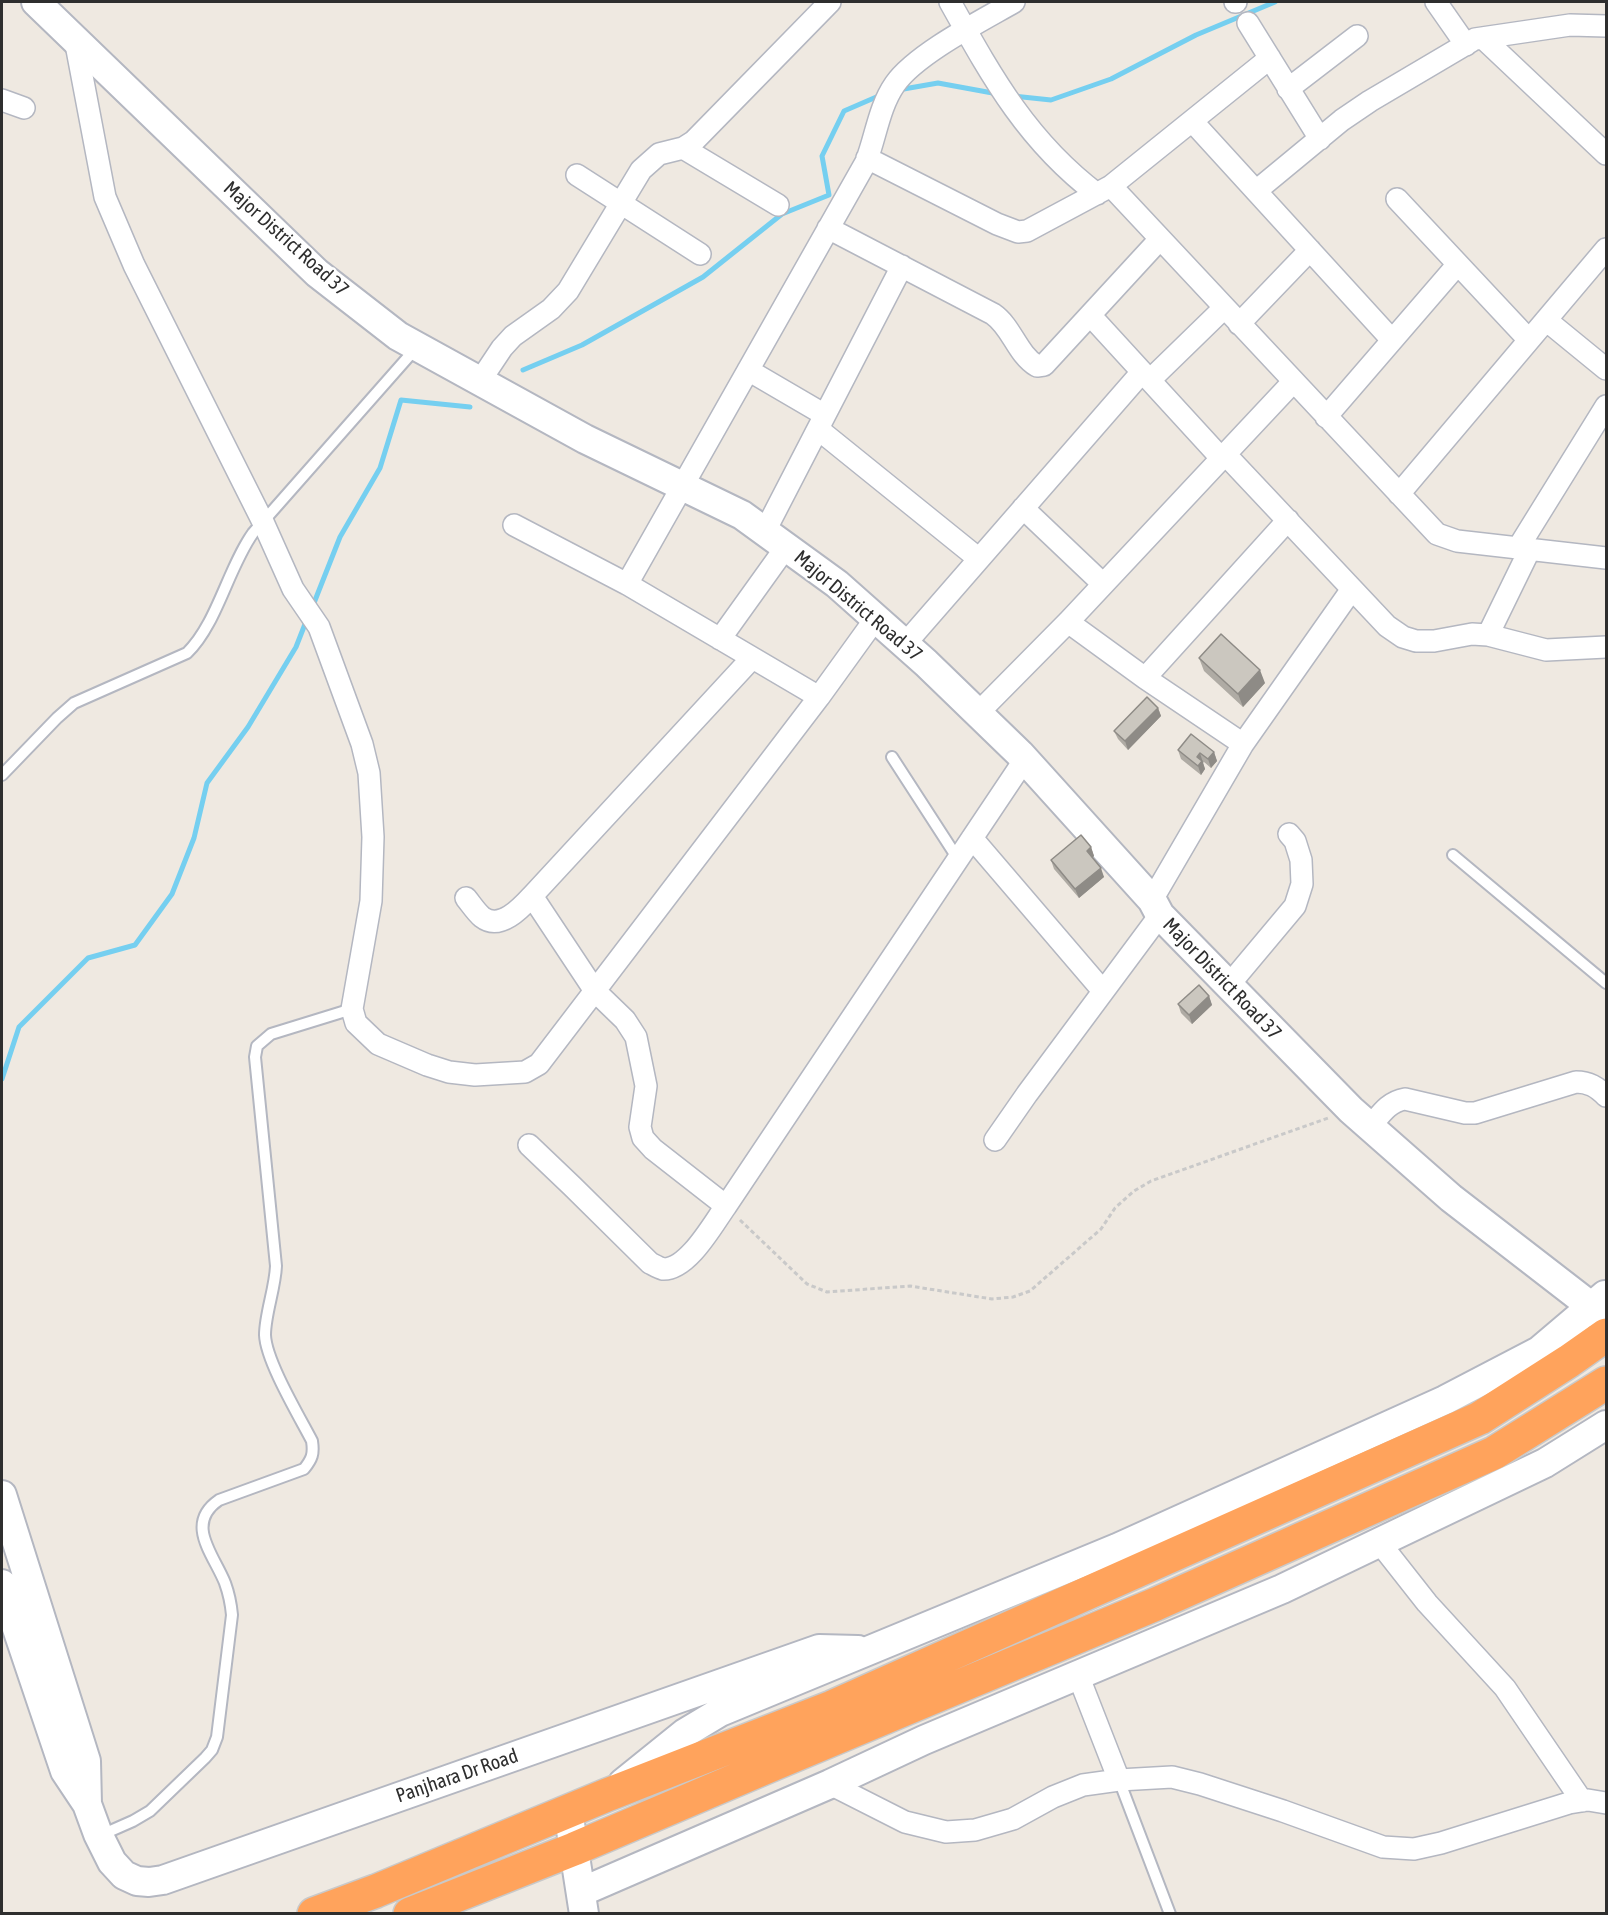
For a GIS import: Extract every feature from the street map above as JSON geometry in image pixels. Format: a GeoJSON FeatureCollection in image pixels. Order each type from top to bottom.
{"type":"FeatureCollection","features":[{"type":"Feature","properties":{"kind":"highway"},"geometry":{"type":"LineString","coordinates":[[314,1914],[832,1707],[1480,1418],[1601,1313]]}},
{"type":"Feature","properties":{"kind":"highway"},"geometry":{"type":"LineString","coordinates":[[410,1914],[574,1849],[1156,1604],[1484,1458],[1606,1383]]}},
{"type":"Feature","properties":{"kind":"street","name":"Major District Road 37"},"geometry":{"type":"LineString","coordinates":[[36,2],[317,273],[398,336],[585,440],[742,514],[837,584],[905,644],[1025,759],[1228,986],[1361,1118],[1451,1198],[1601,1313]]}},
{"type":"Feature","properties":{"kind":"street"},"geometry":{"type":"LineString","coordinates":[[480,381],[513,336],[544,314],[567,291],[641,170],[659,154],[683,148],[694,141],[830,2]]}},
{"type":"Feature","properties":{"kind":"street"},"geometry":{"type":"LineString","coordinates":[[950,2],[993,78],[1028,128],[1077,179],[1104,190],[1160,239],[1441,537],[1457,541],[1606,558]]}},
{"type":"Feature","properties":{"kind":"street"},"geometry":{"type":"LineString","coordinates":[[627,584],[867,158],[880,115],[895,84],[906,71],[927,54],[1014,2]]}},
{"type":"Feature","properties":{"kind":"street"},"geometry":{"type":"LineString","coordinates":[[1436,2],[1475,41],[1606,154]]}},
{"type":"Feature","properties":{"kind":"street"},"geometry":{"type":"LineString","coordinates":[[1248,23],[1320,139]]}},
{"type":"Feature","properties":{"kind":"street"},"geometry":{"type":"LineString","coordinates":[[1256,191],[1342,120],[1370,101],[1475,41],[1569,25],[1606,26]]}},
{"type":"Feature","properties":{"kind":"street"},"geometry":{"type":"LineString","coordinates":[[1288,89],[1357,36]]}},
{"type":"Feature","properties":{"kind":"street"},"geometry":{"type":"LineString","coordinates":[[75,39],[105,197],[134,265],[293,589],[325,639],[362,744],[369,773],[373,837],[371,901],[352,1009],[356,1023],[378,1044],[449,1072],[475,1075],[525,1072],[539,1064],[819,697],[876,618]]}},
{"type":"Feature","properties":{"kind":"street"},"geometry":{"type":"LineString","coordinates":[[867,158],[997,224],[1018,232],[1034,229],[1104,190],[1270,58]]}},
{"type":"Feature","properties":{"kind":"street"},"geometry":{"type":"LineString","coordinates":[[2,100],[24,108]]}},
{"type":"Feature","properties":{"kind":"street"},"geometry":{"type":"LineString","coordinates":[[1191,121],[1392,340]]}},
{"type":"Feature","properties":{"kind":"street"},"geometry":{"type":"LineString","coordinates":[[683,148],[778,205]]}},
{"type":"Feature","properties":{"kind":"street"},"geometry":{"type":"LineString","coordinates":[[578,175],[700,254]]}},
{"type":"Feature","properties":{"kind":"street"},"geometry":{"type":"LineString","coordinates":[[1397,199],[1529,340]]}},
{"type":"Feature","properties":{"kind":"street"},"geometry":{"type":"LineString","coordinates":[[828,228],[998,318],[1026,358],[1037,366],[1044,365],[1160,239]]}},
{"type":"Feature","properties":{"kind":"street"},"geometry":{"type":"LineString","coordinates":[[1399,494],[1606,249]]}},
{"type":"Feature","properties":{"kind":"street"},"geometry":{"type":"LineString","coordinates":[[1239,324],[1310,250]]}},
{"type":"Feature","properties":{"kind":"street"},"geometry":{"type":"LineString","coordinates":[[1326,417],[1458,264]]}},
{"type":"Feature","properties":{"kind":"street"},"geometry":{"type":"LineString","coordinates":[[720,639],[776,539],[821,422],[902,266]]}},
{"type":"Feature","properties":{"kind":"street"},"geometry":{"type":"LineString","coordinates":[[905,644],[1023,508],[1146,376],[1224,308]]}},
{"type":"Feature","properties":{"kind":"street"},"geometry":{"type":"LineString","coordinates":[[1090,315],[1387,626],[1403,637],[1416,641],[1434,641],[1472,634],[1488,635],[1546,650],[1606,647]]}},
{"type":"Feature","properties":{"kind":"street"},"geometry":{"type":"LineString","coordinates":[[1546,320],[1606,369]]}},
{"type":"Feature","properties":{"kind":"street"},"geometry":{"type":"LineString","coordinates":[[748,370],[821,422],[979,559]]}},
{"type":"Feature","properties":{"kind":"street"},"geometry":{"type":"LineString","coordinates":[[978,713],[1068,622],[1293,382]]}},
{"type":"Feature","properties":{"kind":"street"},"geometry":{"type":"LineString","coordinates":[[1488,635],[1524,548],[1606,406]]}},
{"type":"Feature","properties":{"kind":"street"},"geometry":{"type":"LineString","coordinates":[[1023,508],[1103,584]]}},
{"type":"Feature","properties":{"kind":"street"},"geometry":{"type":"LineString","coordinates":[[1145,678],[1288,520]]}},
{"type":"Feature","properties":{"kind":"street"},"geometry":{"type":"LineString","coordinates":[[514,525],[627,584],[819,697]]}},
{"type":"Feature","properties":{"kind":"street"},"geometry":{"type":"LineString","coordinates":[[995,1140],[1103,992],[1156,908],[1243,744],[1352,589]]}},
{"type":"Feature","properties":{"kind":"street"},"geometry":{"type":"LineString","coordinates":[[1068,622],[1145,678],[1243,744]]}},
{"type":"Feature","properties":{"kind":"street"},"geometry":{"type":"LineString","coordinates":[[466,898],[483,918],[501,921],[512,916],[752,657]]}},
{"type":"Feature","properties":{"kind":"street"},"geometry":{"type":"LineString","coordinates":[[529,1145],[650,1263],[662,1269],[674,1267],[693,1252],[726,1206],[1025,759]]}},
{"type":"Feature","properties":{"kind":"street"},"geometry":{"type":"LineString","coordinates":[[1228,986],[1294,906],[1302,884],[1301,860],[1295,841],[1289,834]]}},
{"type":"Feature","properties":{"kind":"street"},"geometry":{"type":"LineString","coordinates":[[972,838],[1103,992]]}},
{"type":"Feature","properties":{"kind":"street"},"geometry":{"type":"LineString","coordinates":[[532,896],[595,991],[625,1020],[636,1037],[646,1086],[640,1127],[643,1138],[653,1149],[726,1206]]}},
{"type":"Feature","properties":{"kind":"street"},"geometry":{"type":"LineString","coordinates":[[1361,1118],[1395,1101],[1405,1099],[1465,1113],[1475,1113],[1576,1082],[1603,1085]]}},
{"type":"Feature","properties":{"kind":"street"},"geometry":{"type":"LineString","coordinates":[[607,1796],[685,1733],[720,1712],[1117,1548],[1445,1400],[1539,1350],[1601,1313]]}},
{"type":"Feature","properties":{"kind":"street"},"geometry":{"type":"LineString","coordinates":[[568,1811],[583,1903],[924,1740],[1282,1589],[1545,1463],[1606,1425]]}},
{"type":"Feature","properties":{"kind":"street","name":"Panjhara Dr Road"},"geometry":{"type":"LineString","coordinates":[[2,1495],[86,1761],[87,1804]]}},
{"type":"Feature","properties":{"kind":"street"},"geometry":{"type":"LineString","coordinates":[[1379,1542],[1427,1603],[1505,1688],[1582,1801]]}},
{"type":"Feature","properties":{"kind":"street","name":"Panjhara Dr Road"},"geometry":{"type":"LineString","coordinates":[[2,1584],[65,1771],[87,1804],[112,1862],[124,1875],[137,1881],[149,1882],[164,1880],[819,1649],[869,1650]]}},
{"type":"Feature","properties":{"kind":"street"},"geometry":{"type":"LineString","coordinates":[[1078,1675],[1119,1780]]}},
{"type":"Feature","properties":{"kind":"street"},"geometry":{"type":"LineString","coordinates":[[830,1784],[905,1822],[946,1832],[975,1830],[1013,1818],[1053,1797],[1083,1785],[1119,1780],[1172,1778],[1200,1784],[1383,1847],[1414,1849],[1441,1843],[1569,1803],[1582,1801],[1606,1803]]}},
{"type":"Feature","properties":{"kind":"lane"},"geometry":{"type":"LineString","coordinates":[[3,771],[74,703],[187,653],[206,626],[244,546],[262,522],[417,346]]}},
{"type":"Feature","properties":{"kind":"lane"},"geometry":{"type":"LineString","coordinates":[[892,757],[958,859]]}},
{"type":"Feature","properties":{"kind":"lane"},"geometry":{"type":"LineString","coordinates":[[1453,855],[1606,983]]}},
{"type":"Feature","properties":{"kind":"lane"},"geometry":{"type":"LineString","coordinates":[[99,1836],[150,1811],[205,1758],[213,1749],[217,1737],[232,1615],[225,1581],[205,1543],[202,1527],[204,1515],[219,1500],[304,1469],[314,1453],[312,1441],[269,1356],[265,1335],[276,1281],[276,1266],[255,1057],[257,1046],[271,1034],[352,1009]]}},
{"type":"Feature","properties":{"kind":"lane"},"geometry":{"type":"LineString","coordinates":[[1119,1780],[1170,1914]]}},
{"type":"Feature","properties":{"kind":"path"},"geometry":{"type":"LineString","coordinates":[[726,1206],[807,1284],[827,1292],[910,1286],[992,1299],[1013,1297],[1030,1291],[1101,1229],[1115,1208],[1134,1191],[1151,1181],[1361,1118]]}},
{"type":"Feature","properties":{"kind":"building"},"geometry":{"type":"Polygon","coordinates":[[[1221,634],[1260,670],[1238,694],[1199,658],[1221,634]]]}},
{"type":"Feature","properties":{"kind":"building"},"geometry":{"type":"Polygon","coordinates":[[[1147,697],[1158,708],[1125,741],[1114,731],[1147,697]]]}},
{"type":"Feature","properties":{"kind":"building"},"geometry":{"type":"Polygon","coordinates":[[[1191,734],[1214,752],[1208,759],[1200,753],[1197,757],[1202,761],[1198,766],[1178,750],[1191,734]]]}},
{"type":"Feature","properties":{"kind":"building"},"geometry":{"type":"Polygon","coordinates":[[[1081,835],[1091,847],[1087,851],[1101,868],[1075,889],[1051,860],[1081,835]]]}},
{"type":"Feature","properties":{"kind":"building"},"geometry":{"type":"Polygon","coordinates":[[[1199,985],[1209,996],[1189,1015],[1178,1004],[1199,985]]]}},
{"type":"Feature","properties":{"kind":"waterway"},"geometry":{"type":"LineString","coordinates":[[1013,96],[1051,100],[1111,79],[1196,35],[1275,2]]}},
{"type":"Feature","properties":{"kind":"waterway"},"geometry":{"type":"LineString","coordinates":[[898,90],[938,83],[998,94]]}},
{"type":"Feature","properties":{"kind":"waterway"},"geometry":{"type":"LineString","coordinates":[[523,370],[582,345],[703,277],[782,214],[829,195],[822,156],[844,111],[881,95]]}},
{"type":"Feature","properties":{"kind":"waterway"},"geometry":{"type":"LineString","coordinates":[[312,608],[340,537],[380,468],[401,400],[470,407]]}},
{"type":"Feature","properties":{"kind":"waterway"},"geometry":{"type":"LineString","coordinates":[[2,1079],[19,1027],[88,958],[135,945],[172,894],[194,838],[207,783],[248,727],[296,647],[307,619]]}}]}
